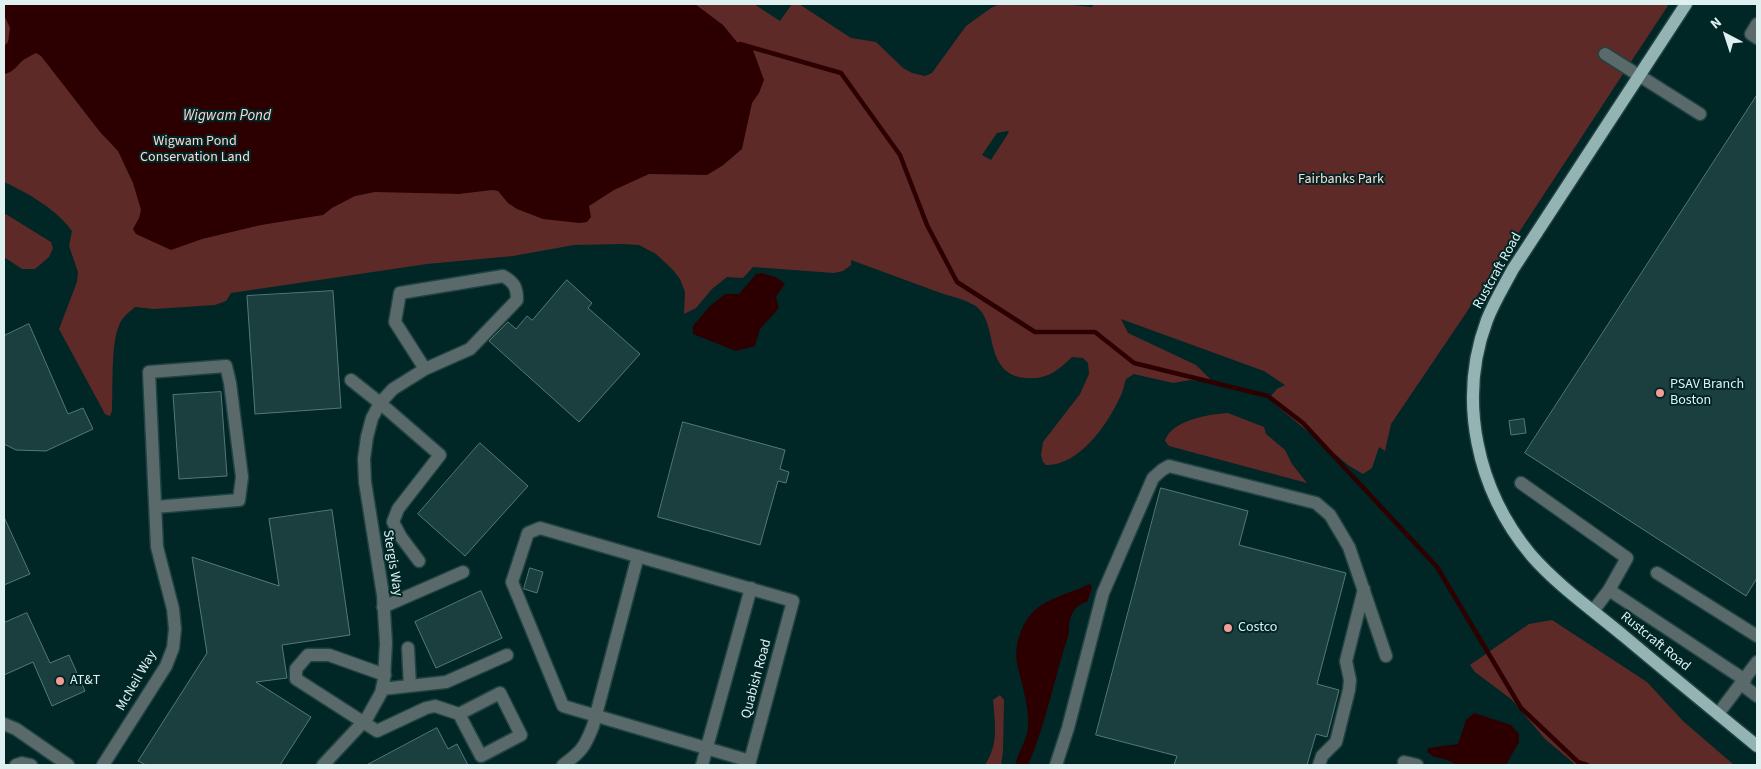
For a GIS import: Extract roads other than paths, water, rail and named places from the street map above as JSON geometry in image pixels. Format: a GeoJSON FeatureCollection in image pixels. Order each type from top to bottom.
{"type":"FeatureCollection","features":[{"type":"Feature","properties":{"kind":"main road","name":"Rustcraft Road"},"geometry":{"type":"LineString","coordinates":[[1686,4],[1506,283],[1485,326],[1476,360],[1474,426],[1486,478],[1498,505],[1512,529],[1532,556],[1593,611],[1757,746]]}},
{"type":"Feature","properties":{"kind":"street"},"geometry":{"type":"LineString","coordinates":[[1757,24],[1751,34],[1757,38]]}},
{"type":"Feature","properties":{"kind":"street"},"geometry":{"type":"LineString","coordinates":[[1605,54],[1700,114]]}},
{"type":"Feature","properties":{"kind":"street","name":"Stergis Way"},"geometry":{"type":"LineString","coordinates":[[323,765],[363,722],[375,705],[382,689],[385,675],[386,643],[380,574],[371,529],[365,482],[364,459],[372,418],[380,403],[393,389],[425,369],[470,349],[517,300],[517,290],[513,281],[503,276],[400,293],[395,322],[425,369]]}},
{"type":"Feature","properties":{"kind":"street","name":"McNeil Way"},"geometry":{"type":"LineString","coordinates":[[103,765],[153,688],[166,666],[173,648],[175,629],[173,608],[157,547],[155,507],[149,372],[226,366],[230,383],[242,477],[239,500],[155,507]]}},
{"type":"Feature","properties":{"kind":"street"},"geometry":{"type":"LineString","coordinates":[[351,380],[440,455],[398,509],[393,522],[401,537],[419,561]]}},
{"type":"Feature","properties":{"kind":"street"},"geometry":{"type":"LineString","coordinates":[[1058,765],[1103,593],[1153,478],[1170,466],[1316,503],[1330,515],[1349,547],[1386,656]]}},
{"type":"Feature","properties":{"kind":"street"},"geometry":{"type":"LineString","coordinates":[[1521,483],[1627,558],[1610,590],[1593,611]]}},
{"type":"Feature","properties":{"kind":"street"},"geometry":{"type":"LineString","coordinates":[[371,529],[393,522]]}},
{"type":"Feature","properties":{"kind":"street"},"geometry":{"type":"LineString","coordinates":[[702,765],[707,748],[751,588],[540,528],[528,533],[512,582],[563,706],[707,748],[749,763]]}},
{"type":"Feature","properties":{"kind":"street"},"geometry":{"type":"LineString","coordinates":[[563,765],[576,756],[586,745],[638,556]]}},
{"type":"Feature","properties":{"kind":"street"},"geometry":{"type":"LineString","coordinates":[[383,607],[463,572]]}},
{"type":"Feature","properties":{"kind":"street"},"geometry":{"type":"LineString","coordinates":[[1657,572],[1757,636]]}},
{"type":"Feature","properties":{"kind":"street","name":"Quabish Road"},"geometry":{"type":"LineString","coordinates":[[749,763],[793,602],[751,588]]}},
{"type":"Feature","properties":{"kind":"street"},"geometry":{"type":"LineString","coordinates":[[1319,765],[1322,756],[1336,742],[1349,690],[1350,680],[1346,670],[1346,661],[1364,588]]}},
{"type":"Feature","properties":{"kind":"street"},"geometry":{"type":"LineString","coordinates":[[1610,590],[1743,682],[1757,696]]}},
{"type":"Feature","properties":{"kind":"street"},"geometry":{"type":"LineString","coordinates":[[408,648],[410,686]]}},
{"type":"Feature","properties":{"kind":"street"},"geometry":{"type":"LineString","coordinates":[[385,675],[329,655],[308,655],[296,669],[296,679],[377,731],[426,708],[435,706],[460,714],[500,693],[521,735],[481,756],[460,714]]}},
{"type":"Feature","properties":{"kind":"street"},"geometry":{"type":"LineString","coordinates":[[382,689],[446,682],[508,656]]}},
{"type":"Feature","properties":{"kind":"street"},"geometry":{"type":"LineString","coordinates":[[1718,714],[1757,662]]}},
{"type":"Feature","properties":{"kind":"street"},"geometry":{"type":"LineString","coordinates":[[4,724],[16,729],[68,765]]}},
{"type":"Feature","properties":{"kind":"street"},"geometry":{"type":"LineString","coordinates":[[16,765],[22,763],[31,765]]}},
{"type":"Feature","properties":{"kind":"water","name":"Wigwam Pond"},"geometry":{"type":"Polygon","coordinates":[[[4,4],[695,4],[723,25],[737,42],[753,50],[764,80],[759,93],[752,103],[742,149],[722,166],[707,175],[649,174],[614,190],[589,206],[591,217],[587,222],[579,223],[543,219],[517,209],[508,203],[498,191],[492,190],[459,194],[375,192],[355,196],[323,215],[261,225],[202,239],[171,250],[136,234],[133,229],[141,210],[133,183],[118,151],[100,132],[41,56],[36,53],[12,71],[4,74],[4,46],[8,42],[10,28],[4,15],[4,4]]]}},
{"type":"Feature","properties":{"kind":"water"},"geometry":{"type":"Polygon","coordinates":[[[761,273],[776,277],[785,284],[776,297],[779,308],[760,329],[755,346],[736,351],[693,334],[693,326],[709,307],[725,294],[739,294],[756,274],[761,273]]]}},
{"type":"Feature","properties":{"kind":"water"},"geometry":{"type":"Polygon","coordinates":[[[1090,584],[1092,588],[1087,602],[1077,607],[1070,619],[1068,636],[1045,718],[1028,765],[1015,765],[1028,729],[1028,714],[1016,660],[1020,634],[1028,618],[1040,606],[1052,599],[1090,584]]]}},
{"type":"Feature","properties":{"kind":"water"},"geometry":{"type":"Polygon","coordinates":[[[1474,713],[1511,725],[1519,734],[1519,742],[1506,765],[1458,765],[1434,757],[1427,752],[1428,748],[1458,744],[1466,720],[1474,713]]]}},
{"type":"Feature","properties":{"kind":"waterway"},"geometry":{"type":"LineString","coordinates":[[740,44],[841,73],[900,155],[927,225],[957,282],[1035,332],[1095,332],[1134,363],[1268,396],[1303,423],[1437,567],[1521,708],[1578,762],[1587,765]]}},
{"type":"Feature","properties":{"kind":"place","name":"PSAV Branch Boston"},"geometry":{"type":"Point","coordinates":[1660,393]}},
{"type":"Feature","properties":{"kind":"place","name":"Costco"},"geometry":{"type":"Point","coordinates":[1228,628]}},
{"type":"Feature","properties":{"kind":"place","name":"AT&T"},"geometry":{"type":"Point","coordinates":[60,681]}},
{"type":"Feature","properties":{"kind":"park label","name":"Wigwam Pond Conservation Land"},"geometry":{"type":"Point","coordinates":[195,150]}},
{"type":"Feature","properties":{"kind":"park label","name":"Fairbanks Park"},"geometry":{"type":"Point","coordinates":[1341,180]}}]}
